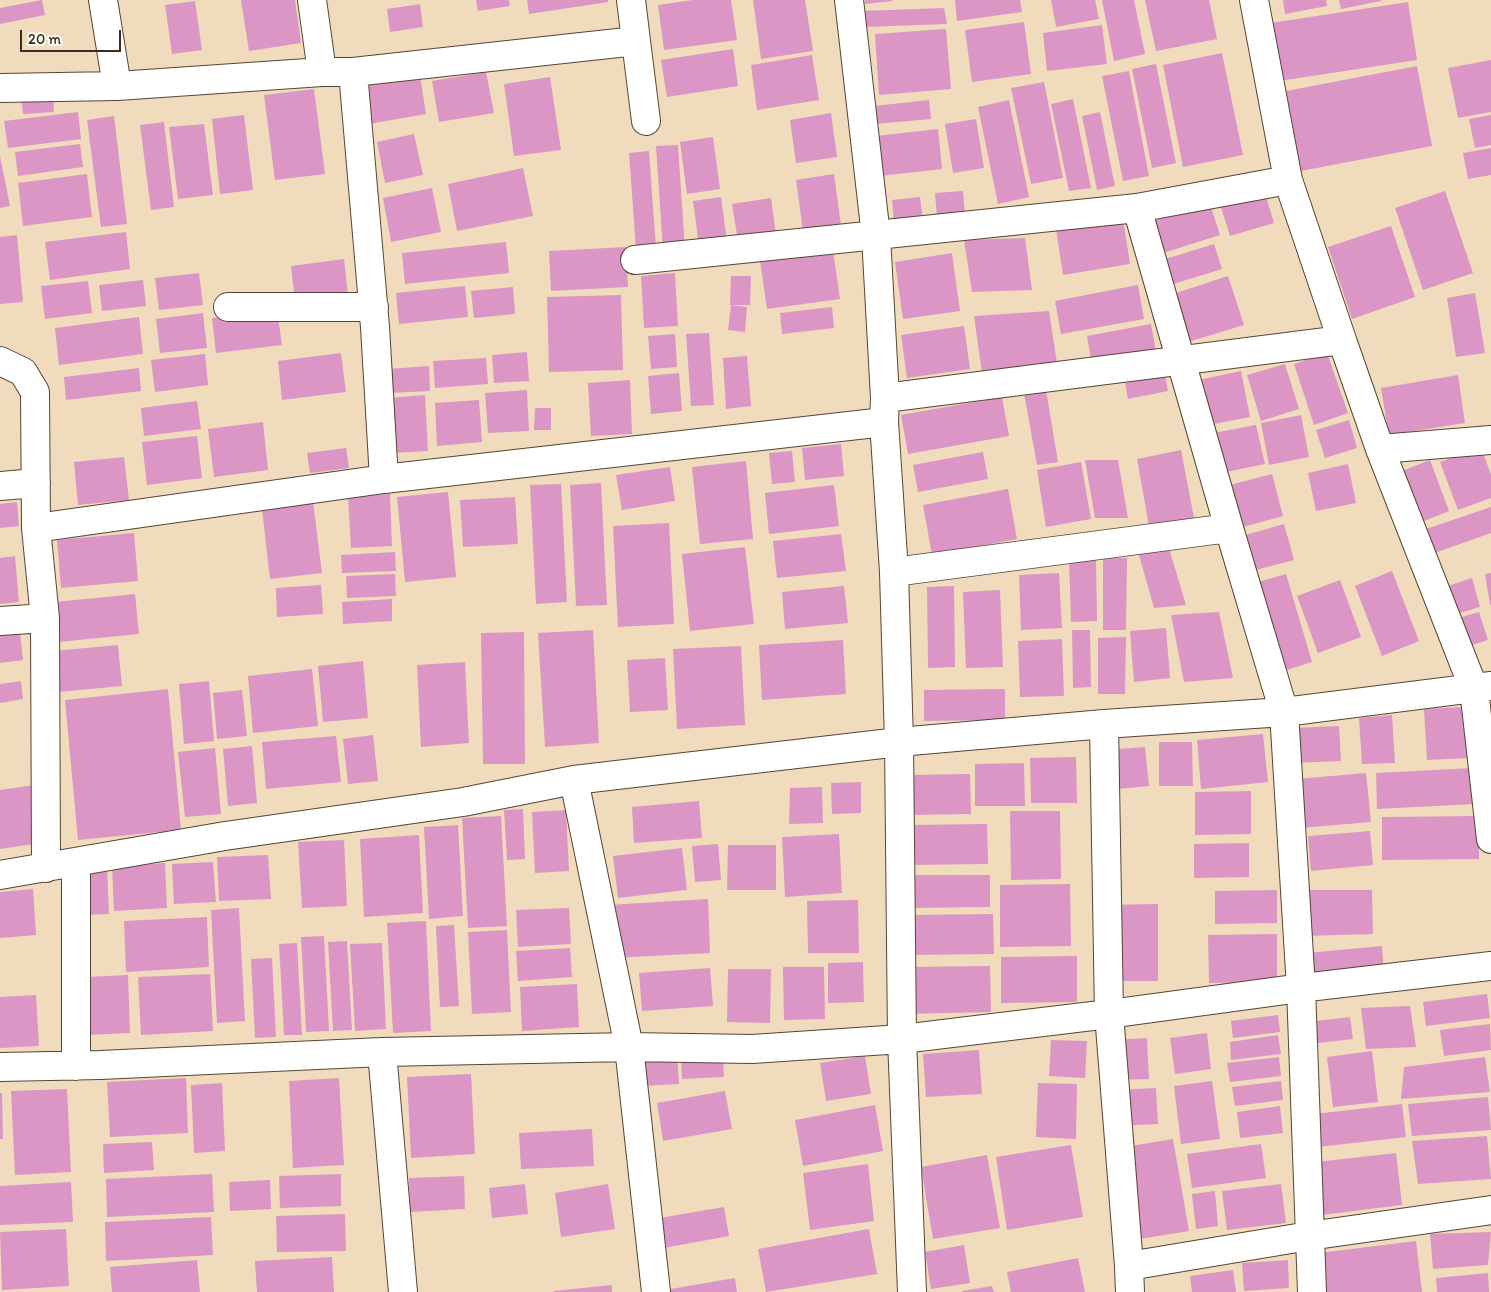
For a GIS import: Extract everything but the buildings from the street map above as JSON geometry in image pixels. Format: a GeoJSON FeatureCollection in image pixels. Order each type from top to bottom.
{"type":"FeatureCollection","features":[{"type":"Feature","properties":{"kind":"street"},"geometry":{"type":"LineString","coordinates":[[104,0],[117,86]]}},
{"type":"Feature","properties":{"kind":"street"},"geometry":{"type":"LineString","coordinates":[[312,0],[322,72]]}},
{"type":"Feature","properties":{"kind":"street"},"geometry":{"type":"LineString","coordinates":[[631,0],[646,122]]}},
{"type":"Feature","properties":{"kind":"street"},"geometry":{"type":"LineString","coordinates":[[849,0],[876,236],[894,572],[899,742],[902,1039],[912,1292]]}},
{"type":"Feature","properties":{"kind":"street"},"geometry":{"type":"LineString","coordinates":[[1254,0],[1288,180],[1380,449],[1482,688],[1491,839]]}},
{"type":"Feature","properties":{"kind":"street"},"geometry":{"type":"LineString","coordinates":[[0,88],[117,86],[322,72],[353,72],[636,41]]}},
{"type":"Feature","properties":{"kind":"street"},"geometry":{"type":"LineString","coordinates":[[353,72],[374,307],[384,479]]}},
{"type":"Feature","properties":{"kind":"street"},"geometry":{"type":"LineString","coordinates":[[635,260],[1137,208],[1288,180]]}},
{"type":"Feature","properties":{"kind":"street"},"geometry":{"type":"LineString","coordinates":[[1137,208],[1284,712],[1301,988],[1312,1292]]}},
{"type":"Feature","properties":{"kind":"street"},"geometry":{"type":"LineString","coordinates":[[228,307],[374,307]]}},
{"type":"Feature","properties":{"kind":"street"},"geometry":{"type":"LineString","coordinates":[[36,528],[884,410],[1182,360],[1342,340]]}},
{"type":"Feature","properties":{"kind":"street"},"geometry":{"type":"LineString","coordinates":[[0,361],[22,372],[35,392],[36,528],[45,618],[46,868]]}},
{"type":"Feature","properties":{"kind":"street"},"geometry":{"type":"LineString","coordinates":[[1380,449],[1491,440]]}},
{"type":"Feature","properties":{"kind":"street"},"geometry":{"type":"LineString","coordinates":[[0,486],[36,483]]}},
{"type":"Feature","properties":{"kind":"street"},"geometry":{"type":"LineString","coordinates":[[894,572],[1229,528]]}},
{"type":"Feature","properties":{"kind":"street"},"geometry":{"type":"LineString","coordinates":[[0,621],[45,618]]}},
{"type":"Feature","properties":{"kind":"street"},"geometry":{"type":"LineString","coordinates":[[0,875],[225,836],[463,802],[574,780],[899,742],[1104,724],[1284,712],[1482,688]]}},
{"type":"Feature","properties":{"kind":"street"},"geometry":{"type":"LineString","coordinates":[[1104,724],[1109,1014],[1129,1279],[1309,1236],[1491,1210]]}},
{"type":"Feature","properties":{"kind":"street"},"geometry":{"type":"LineString","coordinates":[[574,780],[629,1047],[656,1292]]}},
{"type":"Feature","properties":{"kind":"street"},"geometry":{"type":"LineString","coordinates":[[76,862],[76,1066]]}},
{"type":"Feature","properties":{"kind":"street"},"geometry":{"type":"LineString","coordinates":[[0,1067],[76,1066],[382,1052],[629,1047],[752,1049],[902,1039],[1301,988],[1491,966]]}},
{"type":"Feature","properties":{"kind":"street"},"geometry":{"type":"LineString","coordinates":[[382,1052],[404,1292]]}}]}
